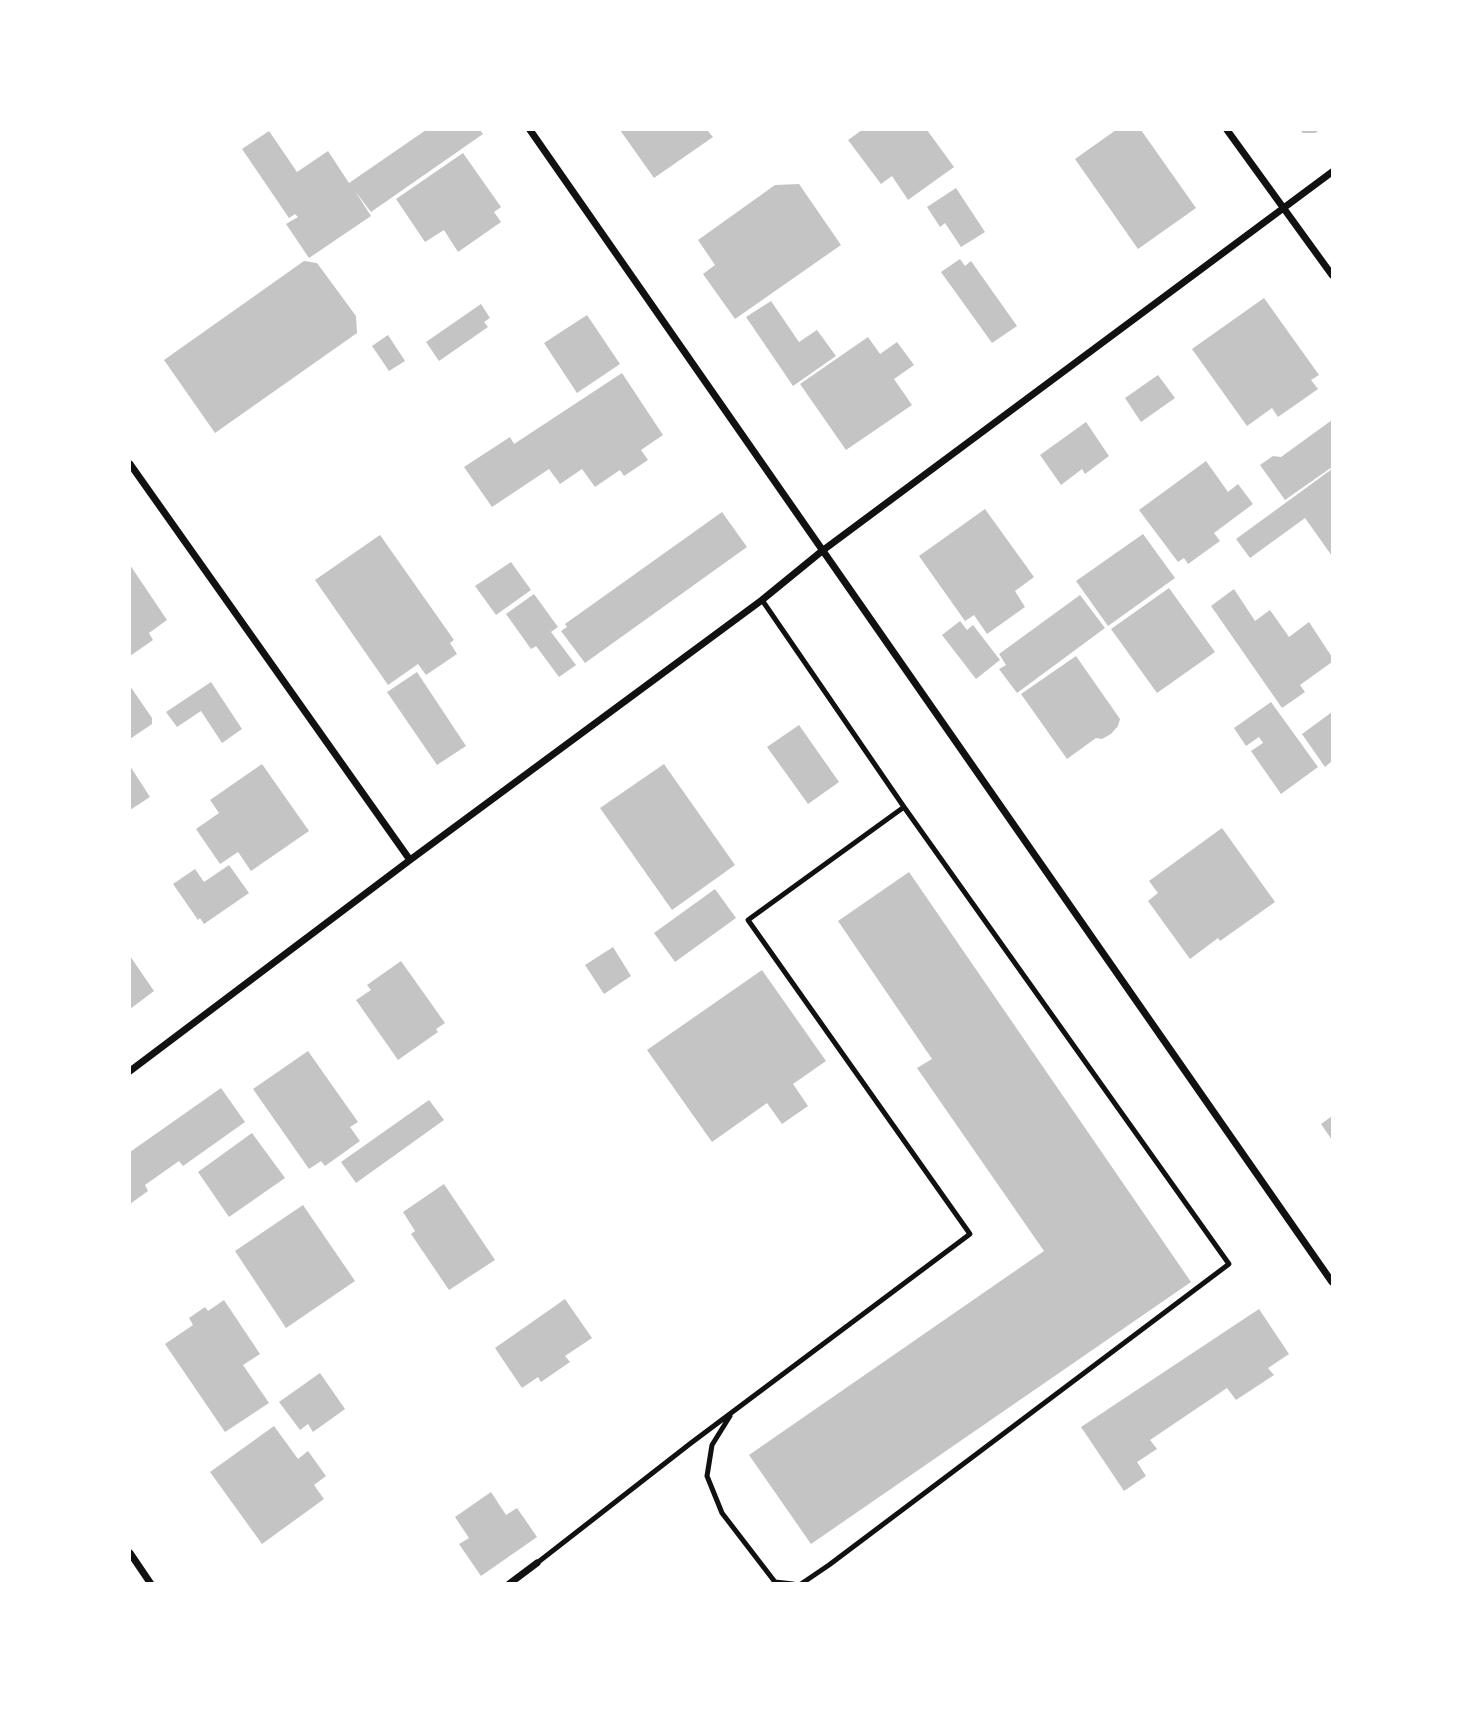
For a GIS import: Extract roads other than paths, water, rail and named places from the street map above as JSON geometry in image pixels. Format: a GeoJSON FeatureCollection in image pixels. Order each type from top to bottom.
{"type":"FeatureCollection","features":[{"type":"Feature","properties":{"kind":"street"},"geometry":{"type":"LineString","coordinates":[[530,130],[1332,1282]]}},
{"type":"Feature","properties":{"kind":"street"},"geometry":{"type":"LineString","coordinates":[[1227,130],[1332,275]]}},
{"type":"Feature","properties":{"kind":"street"},"geometry":{"type":"LineString","coordinates":[[130,1071],[1332,172]]}},
{"type":"Feature","properties":{"kind":"street"},"geometry":{"type":"LineString","coordinates":[[130,464],[410,860]]}},
{"type":"Feature","properties":{"kind":"street"},"geometry":{"type":"LineString","coordinates":[[130,1553],[151,1584]]}},
{"type":"Feature","properties":{"kind":"street"},"geometry":{"type":"LineString","coordinates":[[509,1584],[537,1563]]}},
{"type":"Feature","properties":{"kind":"lane"},"geometry":{"type":"LineString","coordinates":[[762,600],[904,807],[1229,1264],[829,1565],[800,1584]]}},
{"type":"Feature","properties":{"kind":"lane"},"geometry":{"type":"LineString","coordinates":[[537,1563],[970,1234],[748,920],[904,807]]}},
{"type":"Feature","properties":{"kind":"lane"},"geometry":{"type":"LineString","coordinates":[[731,1413],[712,1445],[707,1476],[722,1513],[775,1582],[793,1584]]}}]}
